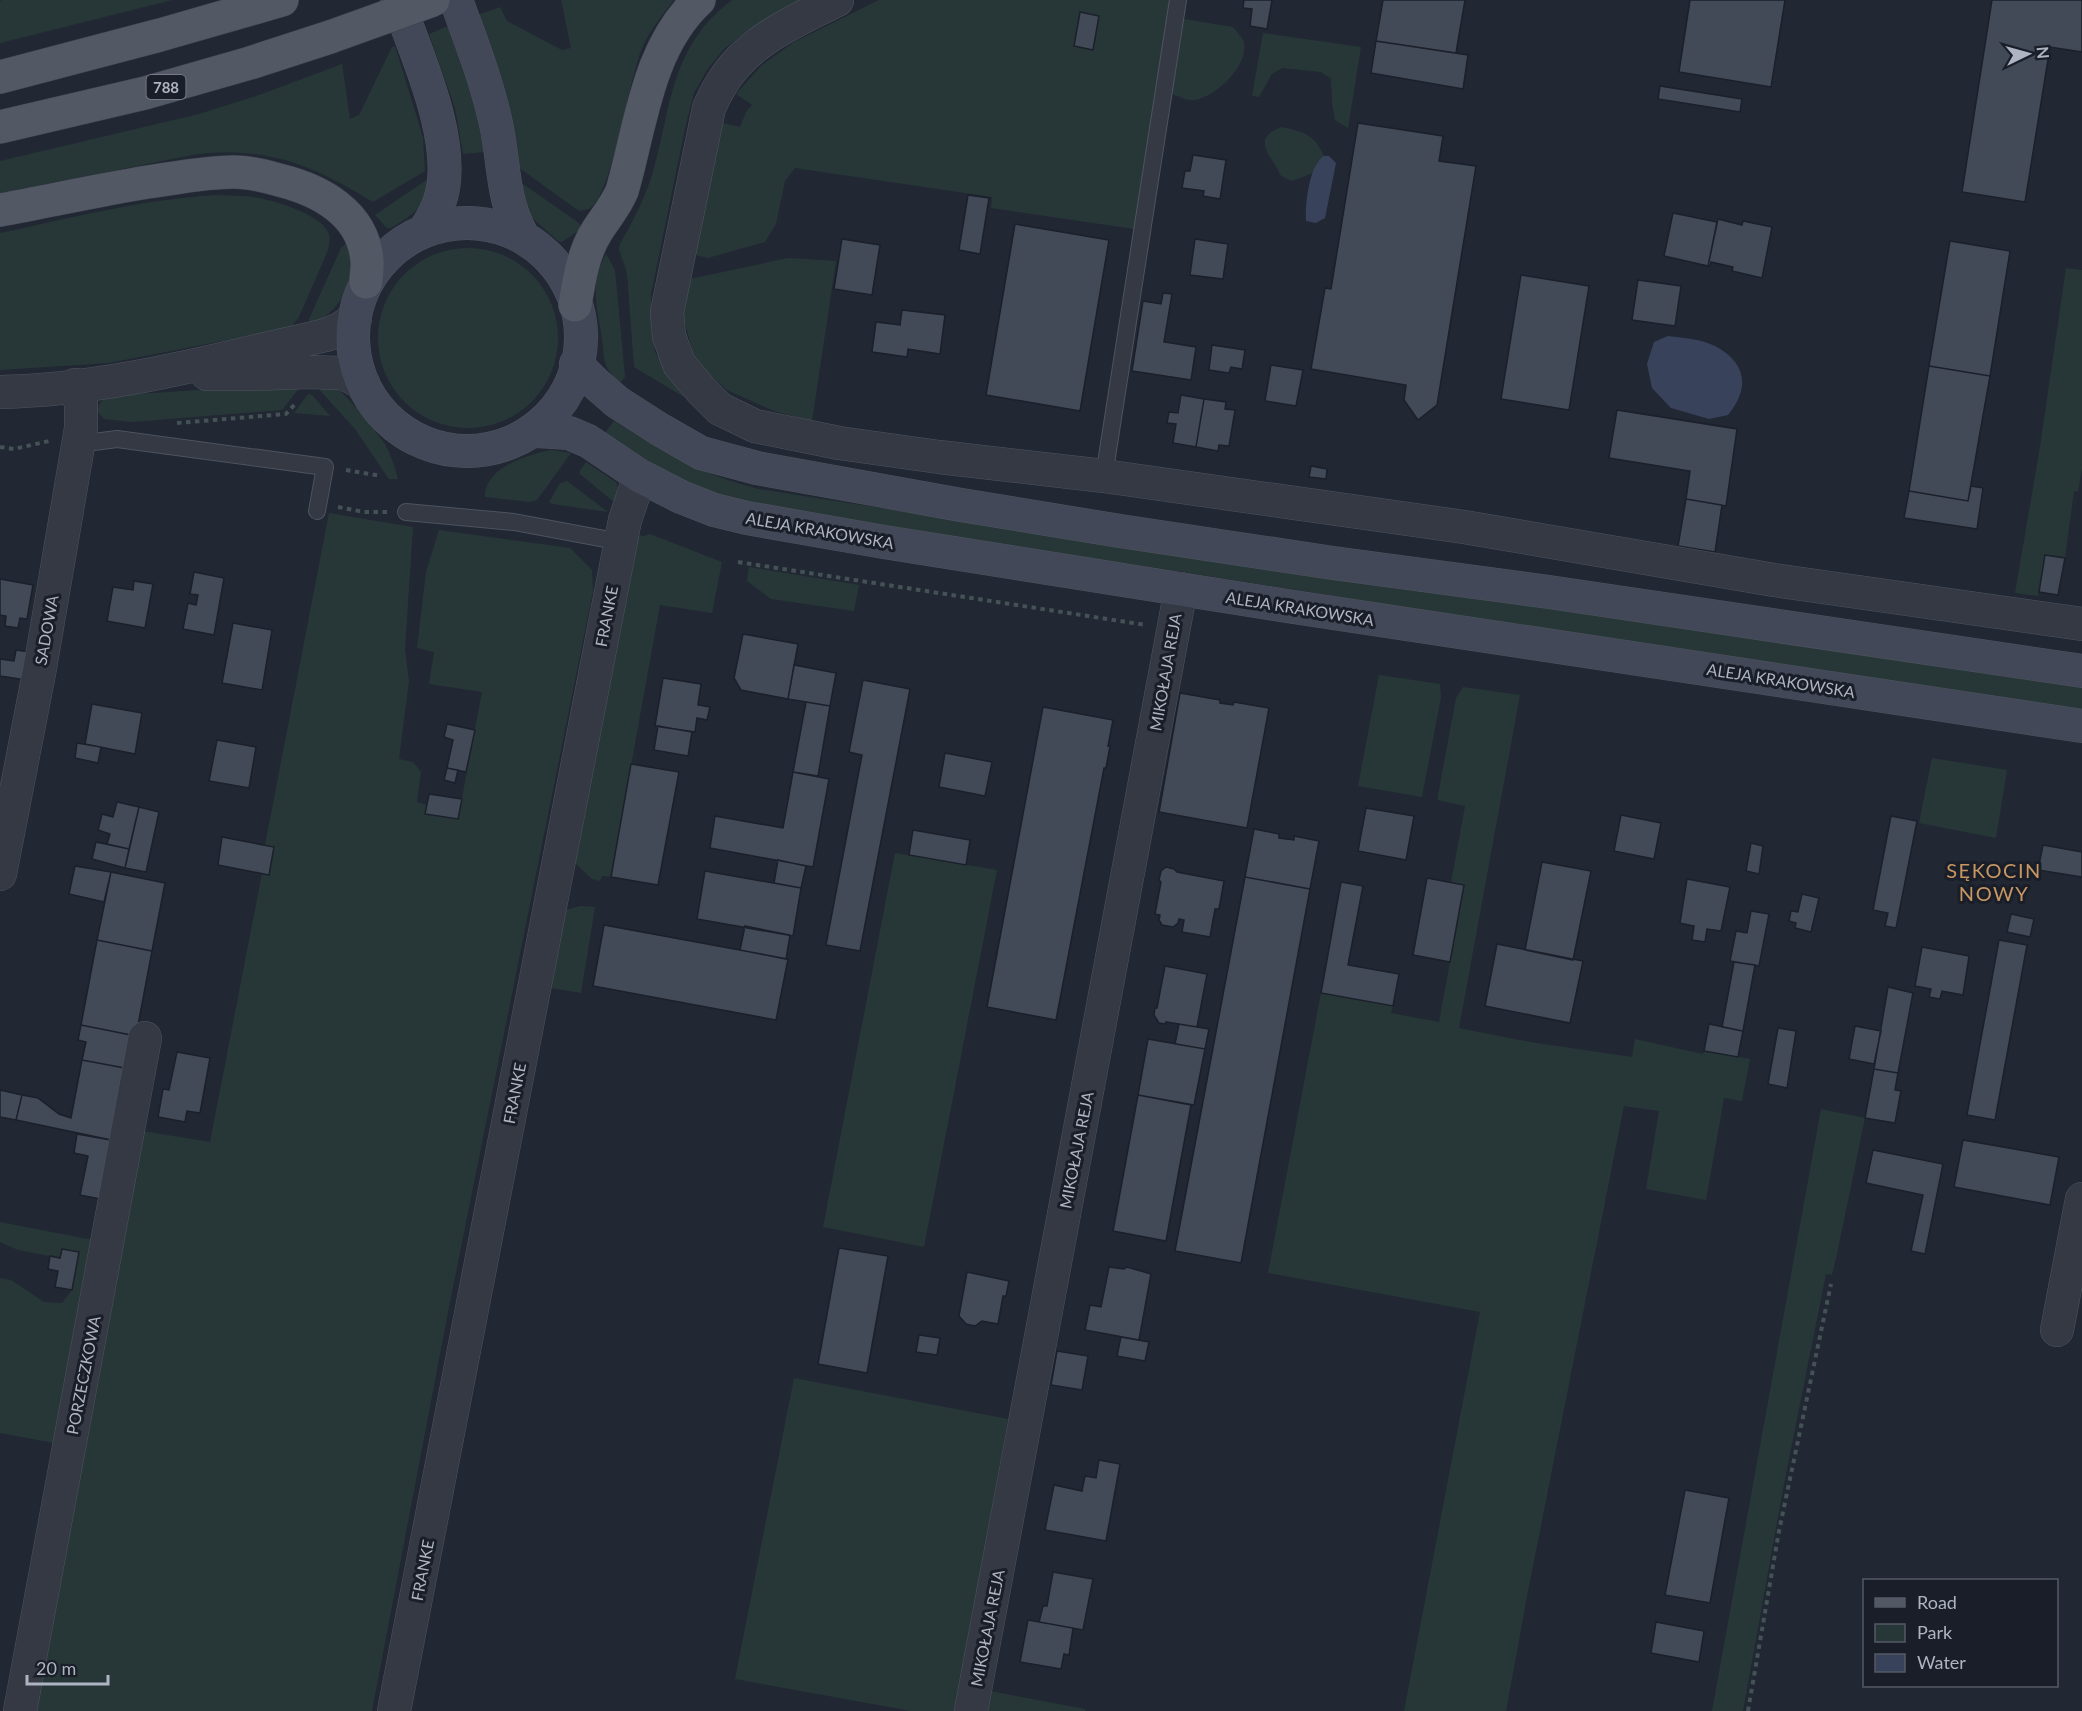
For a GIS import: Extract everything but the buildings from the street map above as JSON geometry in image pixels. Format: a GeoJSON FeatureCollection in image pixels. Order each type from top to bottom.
{"type":"FeatureCollection","features":[{"type":"Feature","properties":{"kind":"main road"},"geometry":{"type":"LineString","coordinates":[[0,77],[282,0]]}},
{"type":"Feature","properties":{"kind":"main road"},"geometry":{"type":"LineString","coordinates":[[397,0],[428,88],[439,125],[443,153],[442,194],[437,211],[425,230]]}},
{"type":"Feature","properties":{"kind":"main road","name":"788"},"geometry":{"type":"LineString","coordinates":[[0,127],[145,93],[250,63],[433,0]]}},
{"type":"Feature","properties":{"kind":"main road"},"geometry":{"type":"LineString","coordinates":[[456,0],[488,90],[501,148],[509,206],[520,233]]}},
{"type":"Feature","properties":{"kind":"main road"},"geometry":{"type":"LineString","coordinates":[[0,210],[199,174],[236,172],[295,184],[320,194],[340,207],[355,223],[364,244],[367,261],[366,282],[355,319],[353,338],[363,383],[372,402],[387,420],[405,434],[434,447],[452,452],[475,452],[501,447],[519,441],[537,431],[562,403],[576,364],[578,344],[575,305],[579,278],[586,255],[596,232],[614,208],[622,190],[651,78],[668,38],[699,0]]}},
{"type":"Feature","properties":{"kind":"main road"},"geometry":{"type":"LineString","coordinates":[[366,282],[394,247],[425,230],[444,223],[477,221],[520,233],[537,244],[553,260],[565,279],[575,305]]}},
{"type":"Feature","properties":{"kind":"main road"},"geometry":{"type":"LineString","coordinates":[[576,364],[616,402],[659,429],[701,453],[757,468],[961,505],[1132,532],[2082,671]]}},
{"type":"Feature","properties":{"kind":"main road","name":"ALEJA KRAKOWSKA"},"geometry":{"type":"LineString","coordinates":[[537,431],[569,433],[588,441],[640,476],[681,497],[714,510],[747,518],[1181,589],[2082,726]]}},
{"type":"Feature","properties":{"kind":"street"},"geometry":{"type":"LineString","coordinates":[[837,0],[768,36],[742,57],[722,81],[709,108],[667,312],[669,336],[680,364],[720,410],[755,426],[839,443],[1104,476],[1464,527],[1773,580],[2082,624]]}},
{"type":"Feature","properties":{"kind":"street"},"geometry":{"type":"LineString","coordinates":[[0,392],[38,390],[163,373],[326,335],[355,319]]}},
{"type":"Feature","properties":{"kind":"street"},"geometry":{"type":"LineString","coordinates":[[163,373],[342,373],[363,383]]}},
{"type":"Feature","properties":{"kind":"street","name":"SADOWA"},"geometry":{"type":"LineString","coordinates":[[0,874],[40,668],[68,441],[81,428],[81,404],[75,385]]}},
{"type":"Feature","properties":{"kind":"street","name":"FRANKE"},"geometry":{"type":"LineString","coordinates":[[394,1711],[625,520],[640,476]]}},
{"type":"Feature","properties":{"kind":"street","name":"MIKOŁAJA REJA"},"geometry":{"type":"LineString","coordinates":[[971,1711],[1181,589]]}},
{"type":"Feature","properties":{"kind":"street","name":"PORZECZKOWA"},"geometry":{"type":"LineString","coordinates":[[20,1711],[145,1038]]}},
{"type":"Feature","properties":{"kind":"street"},"geometry":{"type":"LineString","coordinates":[[2057,1330],[2082,1199]]}},
{"type":"Feature","properties":{"kind":"lane"},"geometry":{"type":"LineString","coordinates":[[1104,476],[1178,0]]}},
{"type":"Feature","properties":{"kind":"lane"},"geometry":{"type":"LineString","coordinates":[[68,441],[117,440],[325,466],[317,508]]}},
{"type":"Feature","properties":{"kind":"lane"},"geometry":{"type":"LineString","coordinates":[[406,512],[514,522],[621,542]]}},
{"type":"Feature","properties":{"kind":"path"},"geometry":{"type":"LineString","coordinates":[[170,424],[286,414],[298,400]]}},
{"type":"Feature","properties":{"kind":"path"},"geometry":{"type":"LineString","coordinates":[[0,447],[14,449],[68,441]]}},
{"type":"Feature","properties":{"kind":"path"},"geometry":{"type":"LineString","coordinates":[[325,466],[381,476]]}},
{"type":"Feature","properties":{"kind":"path"},"geometry":{"type":"LineString","coordinates":[[317,508],[364,512],[406,512]]}},
{"type":"Feature","properties":{"kind":"path"},"geometry":{"type":"LineString","coordinates":[[738,562],[1150,626]]}},
{"type":"Feature","properties":{"kind":"path"},"geometry":{"type":"LineString","coordinates":[[1748,1711],[1779,1531],[1831,1284]]}},
{"type":"Feature","properties":{"kind":"green space"},"geometry":{"type":"Polygon","coordinates":[[[172,0],[0,43],[0,1],[172,0]]]}},
{"type":"Feature","properties":{"kind":"green space"},"geometry":{"type":"Polygon","coordinates":[[[561,0],[674,0],[643,46],[605,183],[597,200],[589,209],[579,211],[518,167],[478,15],[500,7],[507,21],[562,50],[571,48],[561,0]]]}},
{"type":"Feature","properties":{"kind":"green space"},"geometry":{"type":"Polygon","coordinates":[[[732,0],[809,0],[745,32],[723,50],[707,70],[694,93],[651,294],[651,324],[655,352],[684,397],[634,367],[627,273],[619,249],[650,182],[676,78],[685,57],[696,37],[732,0]]]}},
{"type":"Feature","properties":{"kind":"green space"},"geometry":{"type":"Polygon","coordinates":[[[879,0],[1171,0],[1134,229],[991,208],[992,197],[795,168],[785,181],[776,224],[765,242],[708,258],[695,255],[723,123],[740,127],[746,112],[752,105],[736,94],[762,65],[794,42],[879,0]]]}},
{"type":"Feature","properties":{"kind":"green space"},"geometry":{"type":"Polygon","coordinates":[[[1184,19],[1233,27],[1244,42],[1242,60],[1230,78],[1213,92],[1195,100],[1172,94],[1184,19]]]}},
{"type":"Feature","properties":{"kind":"green space"},"geometry":{"type":"Polygon","coordinates":[[[448,26],[472,89],[484,152],[463,154],[455,108],[429,34],[448,26]]]}},
{"type":"Feature","properties":{"kind":"green space"},"geometry":{"type":"Polygon","coordinates":[[[1263,33],[1361,47],[1348,128],[1335,120],[1331,79],[1321,72],[1282,68],[1272,74],[1259,97],[1252,96],[1263,33]]]}},
{"type":"Feature","properties":{"kind":"green space"},"geometry":{"type":"Polygon","coordinates":[[[395,46],[423,137],[425,171],[373,202],[310,169],[269,156],[247,153],[198,154],[0,193],[0,161],[199,114],[259,95],[342,64],[350,119],[359,115],[392,47],[395,46]]]}},
{"type":"Feature","properties":{"kind":"green space"},"geometry":{"type":"Polygon","coordinates":[[[1282,127],[1303,133],[1317,143],[1324,156],[1317,163],[1313,173],[1292,181],[1281,176],[1265,142],[1272,132],[1282,127]]]}},
{"type":"Feature","properties":{"kind":"green space"},"geometry":{"type":"Polygon","coordinates":[[[428,179],[434,180],[417,209],[407,218],[387,228],[375,215],[428,179]]]}},
{"type":"Feature","properties":{"kind":"green space"},"geometry":{"type":"Polygon","coordinates":[[[514,184],[523,184],[579,223],[582,228],[562,242],[558,241],[528,214],[514,184]]]}},
{"type":"Feature","properties":{"kind":"green space"},"geometry":{"type":"Polygon","coordinates":[[[217,195],[254,197],[286,206],[317,220],[328,232],[330,238],[328,250],[299,317],[290,328],[109,363],[0,370],[0,233],[135,205],[217,195]]]}},
{"type":"Feature","properties":{"kind":"green space"},"geometry":{"type":"Polygon","coordinates":[[[347,242],[351,269],[345,292],[332,311],[310,326],[309,319],[341,248],[347,242]]]}},
{"type":"Feature","properties":{"kind":"green space"},"geometry":{"type":"Polygon","coordinates":[[[468,248],[502,255],[531,275],[551,304],[558,338],[551,372],[531,401],[502,421],[468,428],[434,421],[405,401],[385,372],[378,338],[385,304],[405,275],[434,255],[468,248]]]}},
{"type":"Feature","properties":{"kind":"green space"},"geometry":{"type":"Polygon","coordinates":[[[606,254],[615,270],[625,377],[620,383],[609,371],[604,360],[596,302],[596,283],[606,254]]]}},
{"type":"Feature","properties":{"kind":"green space"},"geometry":{"type":"Polygon","coordinates":[[[788,258],[836,261],[812,421],[774,411],[727,390],[695,361],[683,316],[690,279],[788,258]]]}},
{"type":"Feature","properties":{"kind":"green space"},"geometry":{"type":"Polygon","coordinates":[[[2066,268],[2082,270],[2082,468],[2078,492],[2074,491],[2065,558],[2045,555],[2038,596],[2015,593],[2040,447],[2066,268]]]}},
{"type":"Feature","properties":{"kind":"green space"},"geometry":{"type":"Polygon","coordinates":[[[299,383],[300,387],[282,410],[132,422],[104,419],[98,412],[100,402],[109,396],[299,383]]]}},
{"type":"Feature","properties":{"kind":"green space"},"geometry":{"type":"Polygon","coordinates":[[[316,386],[335,388],[369,423],[385,444],[398,479],[389,479],[355,429],[316,386]]]}},
{"type":"Feature","properties":{"kind":"green space"},"geometry":{"type":"Polygon","coordinates":[[[308,394],[312,395],[330,416],[294,413],[308,394]]]}},
{"type":"Feature","properties":{"kind":"green space"},"geometry":{"type":"Polygon","coordinates":[[[614,421],[649,443],[701,470],[759,489],[1291,572],[1465,595],[2082,688],[2082,711],[1626,643],[885,527],[749,503],[715,495],[646,462],[604,434],[614,421]]]}},
{"type":"Feature","properties":{"kind":"green space"},"geometry":{"type":"Polygon","coordinates":[[[551,450],[571,453],[537,500],[530,502],[485,497],[492,478],[500,470],[520,459],[551,450]]]}},
{"type":"Feature","properties":{"kind":"green space"},"geometry":{"type":"Polygon","coordinates":[[[586,462],[616,482],[618,487],[615,503],[580,474],[586,462]]]}},
{"type":"Feature","properties":{"kind":"green space"},"geometry":{"type":"Polygon","coordinates":[[[567,481],[608,512],[549,502],[560,483],[567,481]]]}},
{"type":"Feature","properties":{"kind":"green space"},"geometry":{"type":"Polygon","coordinates":[[[329,513],[413,527],[405,649],[409,681],[399,759],[413,762],[421,772],[417,802],[427,805],[425,814],[458,819],[482,692],[429,684],[434,652],[417,648],[426,572],[439,530],[570,548],[592,570],[593,591],[449,1307],[372,1711],[27,1711],[137,1130],[210,1142],[262,873],[269,874],[274,847],[265,845],[329,513]]]}},
{"type":"Feature","properties":{"kind":"green space"},"geometry":{"type":"Polygon","coordinates":[[[650,534],[722,562],[712,613],[660,605],[611,877],[602,876],[600,881],[592,879],[575,863],[636,535],[650,534]]]}},
{"type":"Feature","properties":{"kind":"green space"},"geometry":{"type":"Polygon","coordinates":[[[749,567],[859,585],[854,611],[771,599],[747,581],[749,567]]]}},
{"type":"Feature","properties":{"kind":"green space"},"geometry":{"type":"Polygon","coordinates":[[[1379,675],[1440,684],[1441,697],[1422,797],[1358,786],[1379,675]]]}},
{"type":"Feature","properties":{"kind":"green space"},"geometry":{"type":"Polygon","coordinates":[[[1463,687],[1520,695],[1459,1028],[1530,1042],[1632,1057],[1635,1039],[1703,1054],[1704,1051],[1750,1059],[1742,1101],[1724,1098],[1706,1200],[1646,1189],[1659,1111],[1624,1106],[1506,1711],[1404,1711],[1480,1312],[1268,1273],[1321,993],[1393,1006],[1391,1013],[1439,1022],[1464,886],[1451,883],[1465,806],[1438,800],[1438,795],[1456,698],[1463,687]]]}},
{"type":"Feature","properties":{"kind":"green space"},"geometry":{"type":"Polygon","coordinates":[[[1932,758],[2007,770],[1996,838],[1919,823],[1932,758]]]}},
{"type":"Feature","properties":{"kind":"green space"},"geometry":{"type":"Polygon","coordinates":[[[895,853],[997,870],[924,1247],[823,1227],[895,853]]]}},
{"type":"Feature","properties":{"kind":"green space"},"geometry":{"type":"Polygon","coordinates":[[[580,906],[595,907],[581,993],[551,988],[566,910],[580,906]]]}},
{"type":"Feature","properties":{"kind":"green space"},"geometry":{"type":"Polygon","coordinates":[[[1821,1109],[1865,1118],[1832,1275],[1826,1274],[1784,1484],[1743,1711],[1712,1711],[1821,1109]]]}},
{"type":"Feature","properties":{"kind":"green space"},"geometry":{"type":"Polygon","coordinates":[[[0,1222],[98,1241],[60,1444],[0,1433],[0,1278],[11,1280],[44,1302],[62,1303],[72,1290],[79,1253],[60,1258],[18,1250],[0,1242],[0,1222]]]}},
{"type":"Feature","properties":{"kind":"green space"},"geometry":{"type":"Polygon","coordinates":[[[794,1378],[1008,1419],[955,1711],[911,1711],[735,1679],[794,1378]]]}},
{"type":"Feature","properties":{"kind":"green space"},"geometry":{"type":"Polygon","coordinates":[[[990,1691],[1085,1709],[1085,1711],[986,1711],[990,1691]]]}},
{"type":"Feature","properties":{"kind":"water"},"geometry":{"type":"Polygon","coordinates":[[[1324,156],[1329,156],[1336,163],[1325,218],[1316,223],[1306,221],[1307,196],[1311,176],[1324,156]]]}},
{"type":"Feature","properties":{"kind":"water"},"geometry":{"type":"Polygon","coordinates":[[[1668,336],[1710,344],[1734,360],[1742,377],[1742,386],[1740,395],[1728,415],[1709,419],[1671,408],[1652,388],[1647,364],[1654,342],[1668,336]]]}},
{"type":"Feature","properties":{"kind":"district","name":"SĘKOCIN NOWY"},"geometry":{"type":"Point","coordinates":[1994,882]}}]}
